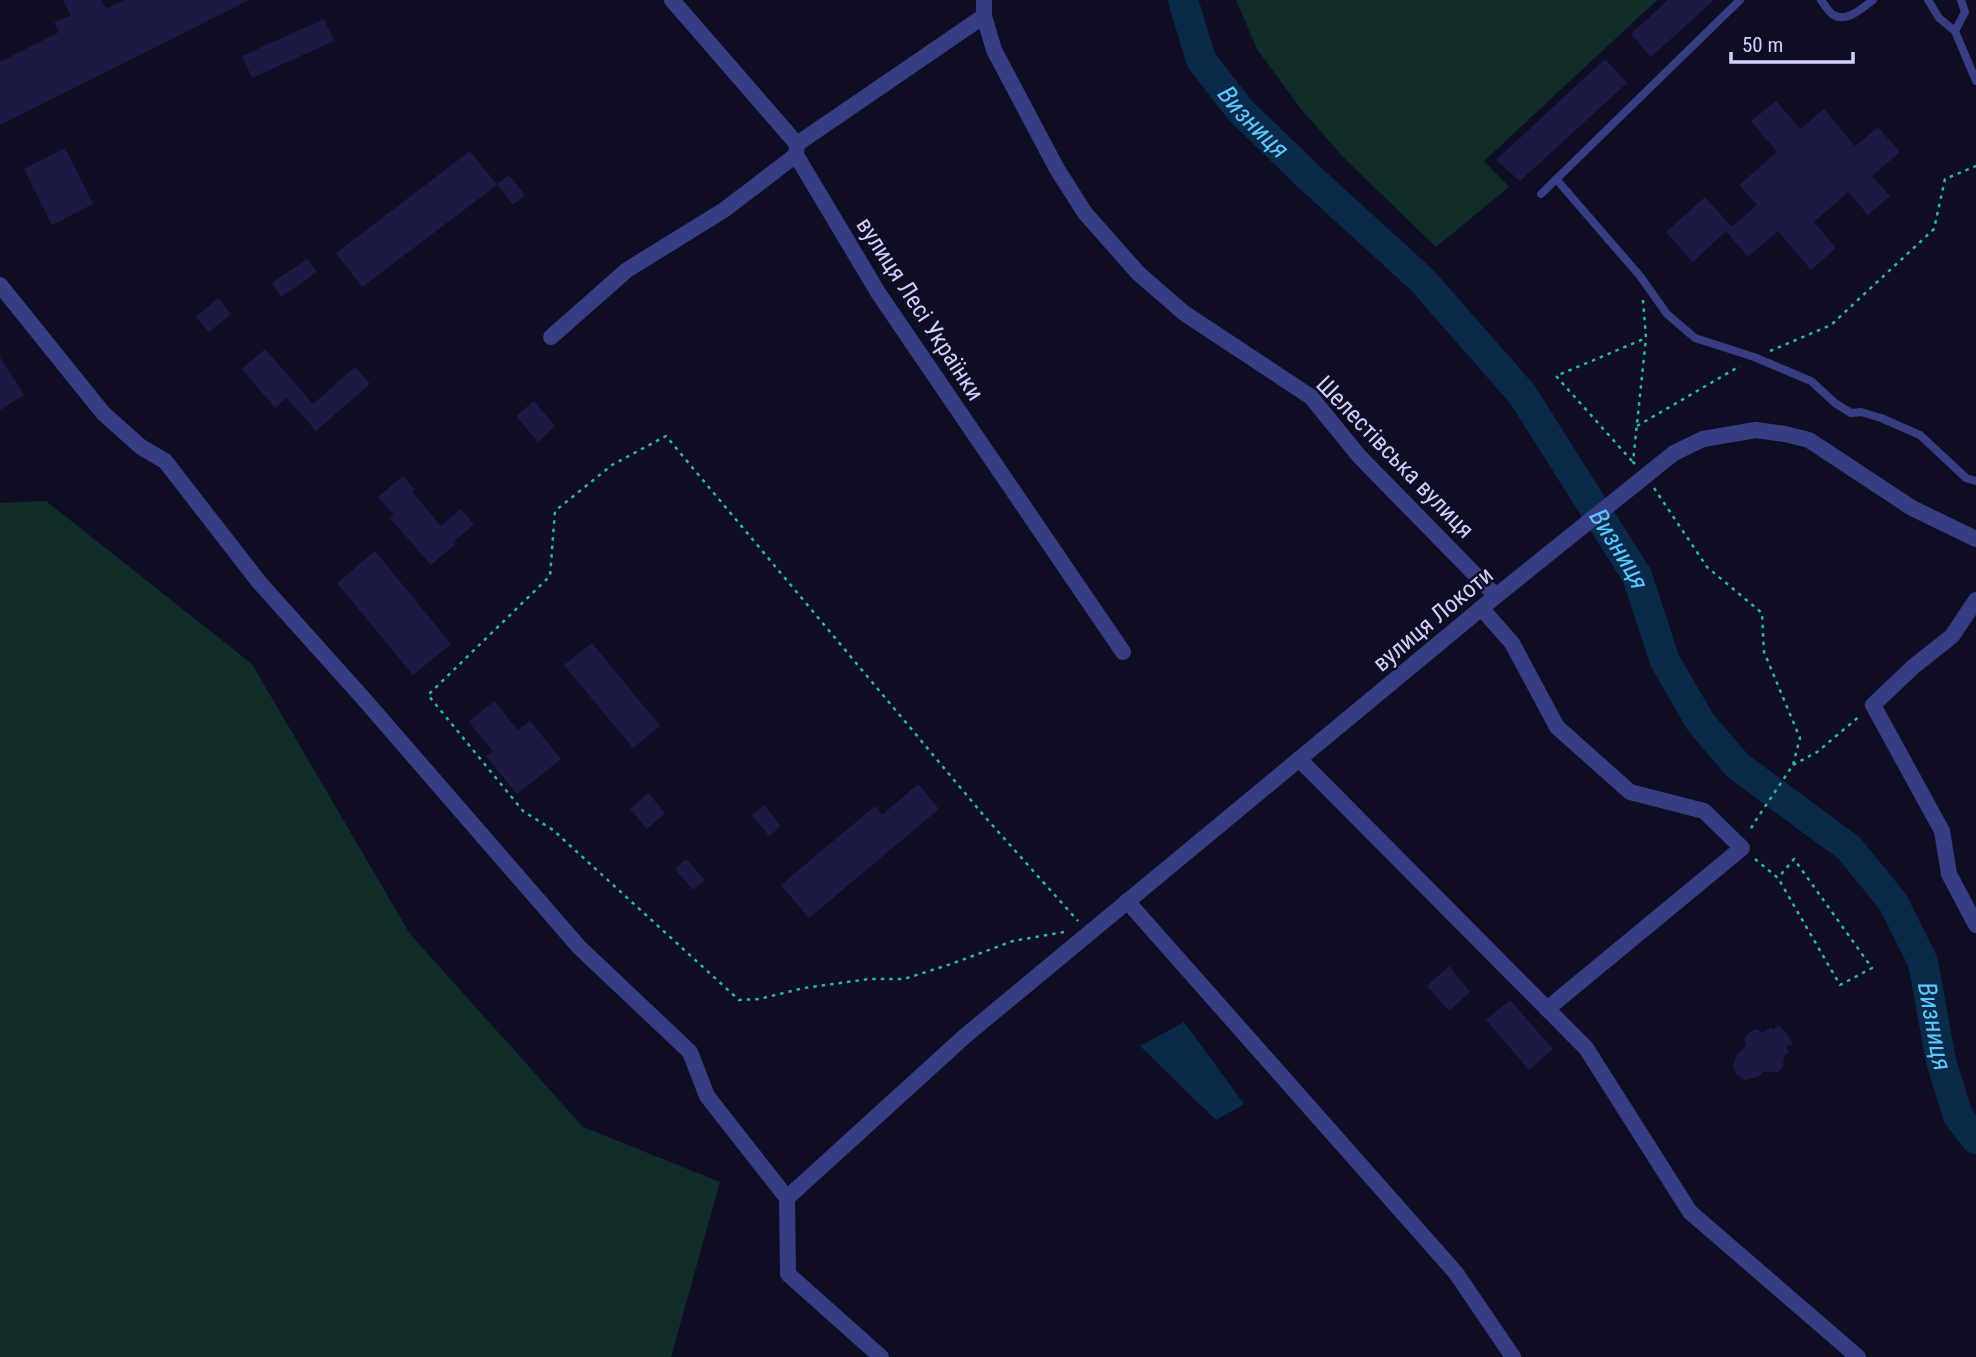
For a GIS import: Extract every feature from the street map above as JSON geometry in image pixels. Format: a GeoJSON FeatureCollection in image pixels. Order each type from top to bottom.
{"type":"FeatureCollection","features":[{"type":"Feature","properties":{"kind":"street","name":"вулиця Лесі Українки"},"geometry":{"type":"LineString","coordinates":[[672,0],[796,149],[879,294],[1123,652]]}},
{"type":"Feature","properties":{"kind":"street"},"geometry":{"type":"LineString","coordinates":[[551,337],[627,270],[724,210],[796,149],[984,8]]}},
{"type":"Feature","properties":{"kind":"street","name":"Шелестівська вулиця"},"geometry":{"type":"LineString","coordinates":[[984,8],[994,50],[1057,169],[1085,213],[1138,273],[1184,313],[1311,397],[1359,456],[1496,596]]}},
{"type":"Feature","properties":{"kind":"street"},"geometry":{"type":"LineString","coordinates":[[0,285],[103,413],[141,447],[165,461],[259,582],[579,947],[690,1052],[707,1096],[787,1198],[788,1274],[881,1357]]}},
{"type":"Feature","properties":{"kind":"street","name":"вулиця Локоти"},"geometry":{"type":"LineString","coordinates":[[787,1198],[965,1036],[1086,931],[1128,901],[1481,608],[1674,453],[1703,439],[1756,430],[1809,440],[1912,508],[1976,539]]}},
{"type":"Feature","properties":{"kind":"street"},"geometry":{"type":"LineString","coordinates":[[1976,600],[1952,636],[1913,667],[1874,705],[1942,831],[1949,874],[1976,925]]}},
{"type":"Feature","properties":{"kind":"street"},"geometry":{"type":"LineString","coordinates":[[1481,608],[1512,643],[1558,727],[1630,792],[1704,811],[1742,848],[1547,1009]]}},
{"type":"Feature","properties":{"kind":"street"},"geometry":{"type":"LineString","coordinates":[[1299,759],[1586,1048],[1690,1213],[1858,1357]]}},
{"type":"Feature","properties":{"kind":"street"},"geometry":{"type":"LineString","coordinates":[[1128,901],[1456,1273],[1513,1357]]}},
{"type":"Feature","properties":{"kind":"lane"},"geometry":{"type":"LineString","coordinates":[[1541,194],[1740,0]]}},
{"type":"Feature","properties":{"kind":"lane"},"geometry":{"type":"LineString","coordinates":[[1821,0],[1832,14],[1842,18],[1858,12],[1873,0]]}},
{"type":"Feature","properties":{"kind":"lane"},"geometry":{"type":"LineString","coordinates":[[1928,0],[1939,18],[1955,31],[1976,81]]}},
{"type":"Feature","properties":{"kind":"lane"},"geometry":{"type":"LineString","coordinates":[[1955,31],[1965,12],[1961,0]]}},
{"type":"Feature","properties":{"kind":"lane"},"geometry":{"type":"LineString","coordinates":[[1556,179],[1640,276],[1667,314],[1695,338],[1755,357],[1811,382],[1851,413],[1861,412],[1881,418],[1920,435],[1966,478],[1976,481]]}},
{"type":"Feature","properties":{"kind":"path"},"geometry":{"type":"LineString","coordinates":[[1637,426],[1755,357],[1831,326],[1934,229],[1945,179],[1976,166]]}},
{"type":"Feature","properties":{"kind":"path"},"geometry":{"type":"LineString","coordinates":[[1633,462],[1646,338],[1640,276]]}},
{"type":"Feature","properties":{"kind":"path"},"geometry":{"type":"LineString","coordinates":[[1646,338],[1556,376],[1633,462],[1641,479],[1707,567],[1762,613],[1764,652],[1800,738],[1793,765],[1754,822]]}},
{"type":"Feature","properties":{"kind":"path"},"geometry":{"type":"LineString","coordinates":[[666,436],[985,817],[1086,931],[1013,941],[904,979],[869,979],[804,988],[759,999],[739,1000],[553,830],[523,811],[428,695],[550,576],[555,511],[611,465],[666,436]]}},
{"type":"Feature","properties":{"kind":"path"},"geometry":{"type":"LineString","coordinates":[[1793,765],[1817,752],[1874,705]]}},
{"type":"Feature","properties":{"kind":"path"},"geometry":{"type":"LineString","coordinates":[[1794,859],[1872,968],[1840,985],[1778,878],[1794,859]]}},
{"type":"Feature","properties":{"kind":"green space"},"geometry":{"type":"Polygon","coordinates":[[[1236,0],[1657,0],[1484,161],[1509,187],[1436,247],[1343,157],[1301,109],[1257,49],[1236,0]]]}},
{"type":"Feature","properties":{"kind":"green space"},"geometry":{"type":"Polygon","coordinates":[[[46,501],[252,664],[410,934],[583,1127],[720,1182],[671,1357],[0,1357],[0,503],[46,501]]]}},
{"type":"Feature","properties":{"kind":"water"},"geometry":{"type":"Polygon","coordinates":[[[1184,1022],[1244,1104],[1216,1120],[1140,1046],[1184,1022]]]}},
{"type":"Feature","properties":{"kind":"building"},"geometry":{"type":"Polygon","coordinates":[[[63,0],[101,0],[106,9],[124,0],[249,0],[0,125],[0,62],[59,32],[54,23],[71,15],[63,0]]]}},
{"type":"Feature","properties":{"kind":"building"},"geometry":{"type":"Polygon","coordinates":[[[1668,0],[1714,0],[1651,57],[1631,34],[1668,0]]]}},
{"type":"Feature","properties":{"kind":"building"},"geometry":{"type":"Polygon","coordinates":[[[324,19],[334,41],[252,78],[242,56],[324,19]]]}},
{"type":"Feature","properties":{"kind":"building"},"geometry":{"type":"Polygon","coordinates":[[[1605,59],[1627,83],[1520,181],[1496,160],[1605,59]]]}},
{"type":"Feature","properties":{"kind":"building"},"geometry":{"type":"Polygon","coordinates":[[[1776,101],[1800,129],[1824,109],[1855,146],[1878,127],[1900,152],[1872,176],[1890,196],[1868,215],[1848,192],[1814,222],[1836,248],[1811,270],[1778,231],[1748,257],[1726,231],[1693,262],[1666,232],[1705,197],[1732,227],[1757,205],[1739,185],[1777,152],[1751,121],[1776,101]]]}},
{"type":"Feature","properties":{"kind":"building"},"geometry":{"type":"Polygon","coordinates":[[[65,148],[93,204],[52,225],[24,169],[65,148]]]}},
{"type":"Feature","properties":{"kind":"building"},"geometry":{"type":"Polygon","coordinates":[[[470,151],[497,185],[362,287],[336,253],[470,151]]]}},
{"type":"Feature","properties":{"kind":"building"},"geometry":{"type":"Polygon","coordinates":[[[509,175],[525,195],[513,205],[497,184],[509,175]]]}},
{"type":"Feature","properties":{"kind":"building"},"geometry":{"type":"Polygon","coordinates":[[[307,259],[317,272],[281,297],[272,283],[307,259]]]}},
{"type":"Feature","properties":{"kind":"building"},"geometry":{"type":"Polygon","coordinates":[[[218,298],[231,314],[209,332],[196,317],[218,298]]]}},
{"type":"Feature","properties":{"kind":"building"},"geometry":{"type":"Polygon","coordinates":[[[265,349],[313,404],[355,367],[370,384],[316,431],[287,398],[275,408],[242,369],[265,349]]]}},
{"type":"Feature","properties":{"kind":"building"},"geometry":{"type":"Polygon","coordinates":[[[0,357],[24,395],[0,410],[0,357]]]}},
{"type":"Feature","properties":{"kind":"building"},"geometry":{"type":"Polygon","coordinates":[[[534,401],[555,426],[538,442],[516,416],[534,401]]]}},
{"type":"Feature","properties":{"kind":"building"},"geometry":{"type":"Polygon","coordinates":[[[403,476],[415,490],[412,492],[441,526],[461,509],[474,525],[431,565],[390,518],[394,515],[378,497],[403,476]]]}},
{"type":"Feature","properties":{"kind":"building"},"geometry":{"type":"Polygon","coordinates":[[[375,551],[451,644],[413,675],[337,583],[375,551]]]}},
{"type":"Feature","properties":{"kind":"building"},"geometry":{"type":"Polygon","coordinates":[[[592,643],[660,726],[633,748],[564,665],[592,643]]]}},
{"type":"Feature","properties":{"kind":"building"},"geometry":{"type":"Polygon","coordinates":[[[494,701],[518,730],[530,721],[561,759],[517,794],[486,756],[493,751],[469,722],[494,701]]]}},
{"type":"Feature","properties":{"kind":"building"},"geometry":{"type":"Polygon","coordinates":[[[918,784],[939,809],[809,918],[781,885],[875,806],[882,815],[918,784]]]}},
{"type":"Feature","properties":{"kind":"building"},"geometry":{"type":"Polygon","coordinates":[[[648,793],[665,813],[647,829],[630,809],[648,793]]]}},
{"type":"Feature","properties":{"kind":"building"},"geometry":{"type":"Polygon","coordinates":[[[764,805],[781,826],[769,836],[752,815],[764,805]]]}},
{"type":"Feature","properties":{"kind":"building"},"geometry":{"type":"Polygon","coordinates":[[[686,859],[705,880],[693,890],[675,869],[686,859]]]}},
{"type":"Feature","properties":{"kind":"building"},"geometry":{"type":"Polygon","coordinates":[[[1449,966],[1470,992],[1449,1011],[1427,986],[1449,966]]]}},
{"type":"Feature","properties":{"kind":"building"},"geometry":{"type":"Polygon","coordinates":[[[1510,1000],[1553,1049],[1529,1070],[1486,1020],[1510,1000]]]}},
{"type":"Feature","properties":{"kind":"building"},"geometry":{"type":"Polygon","coordinates":[[[1778,1025],[1793,1044],[1786,1046],[1789,1053],[1785,1055],[1782,1068],[1778,1072],[1763,1072],[1760,1076],[1745,1080],[1736,1074],[1733,1066],[1737,1054],[1746,1046],[1744,1038],[1756,1029],[1762,1033],[1771,1027],[1774,1030],[1778,1025]]]}},
{"type":"Feature","properties":{"kind":"waterway","name":"Визниця"},"geometry":{"type":"LineString","coordinates":[[1183,0],[1201,60],[1240,110],[1422,280],[1522,394],[1637,576],[1665,661],[1701,723],[1738,766],[1849,848],[1893,902],[1923,962],[1941,1061],[1958,1116],[1976,1139]]}}]}
